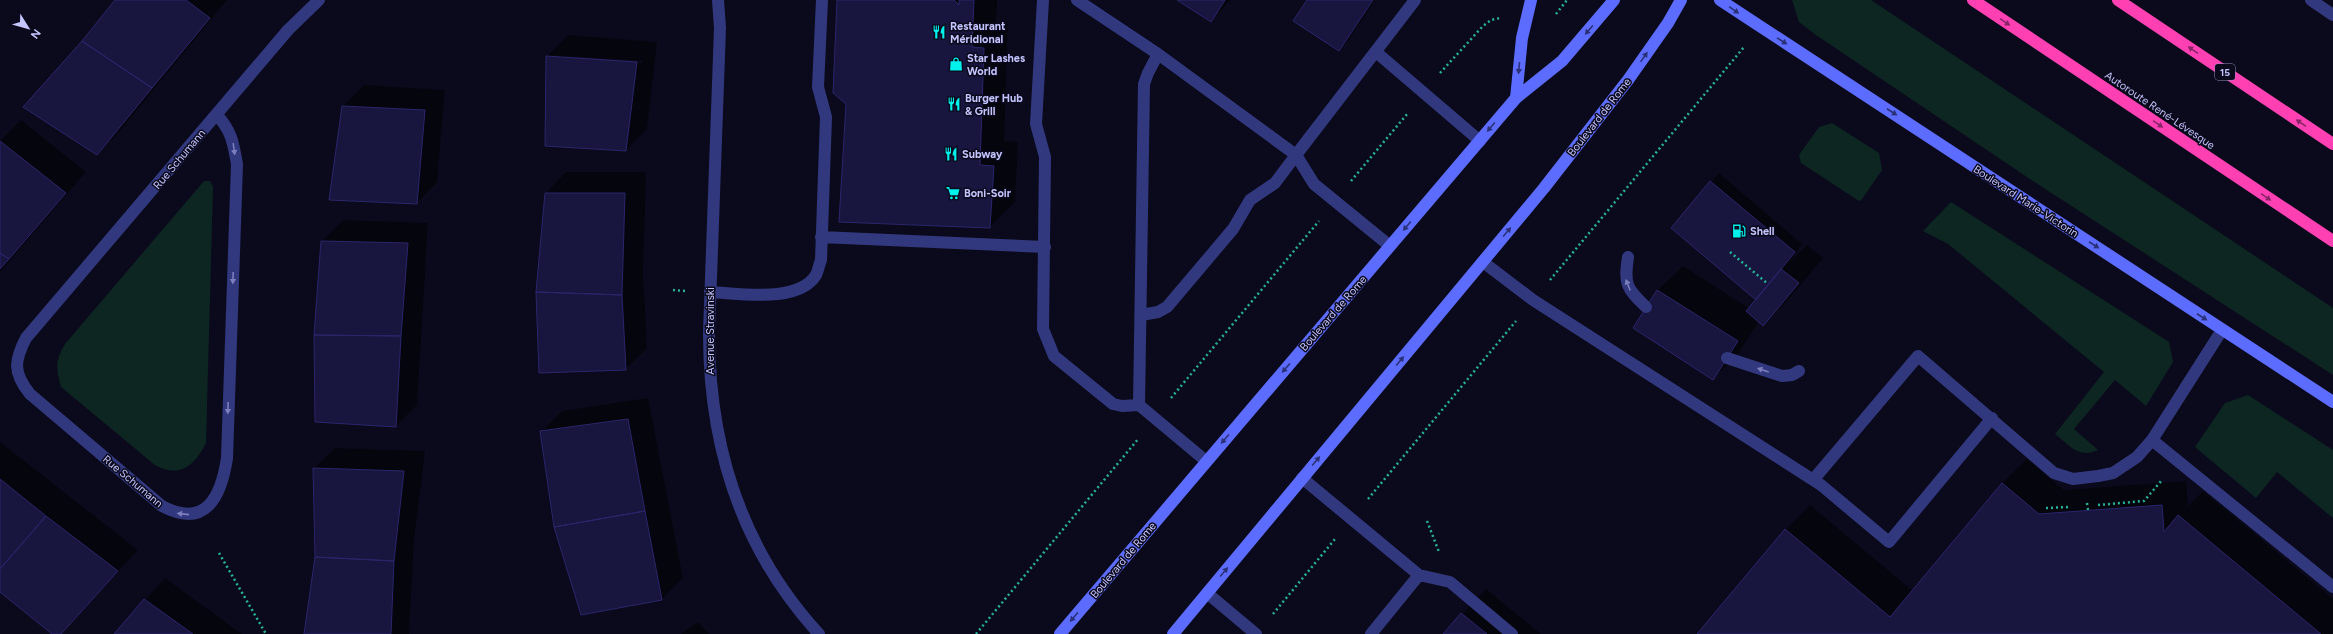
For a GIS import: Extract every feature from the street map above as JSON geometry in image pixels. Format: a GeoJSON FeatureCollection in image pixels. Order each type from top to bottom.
{"type":"FeatureCollection","features":[{"type":"Feature","properties":{"kind":"highway","name":"Autoroute René-Lévesque"},"geometry":{"type":"LineString","coordinates":[[1973,0],[2333,241]]}},
{"type":"Feature","properties":{"kind":"highway","name":"15"},"geometry":{"type":"LineString","coordinates":[[2118,0],[2333,144]]}},
{"type":"Feature","properties":{"kind":"main road"},"geometry":{"type":"LineString","coordinates":[[1516,98],[1522,38],[1531,0]]}},
{"type":"Feature","properties":{"kind":"main road","name":"Boulevard de Rome"},"geometry":{"type":"LineString","coordinates":[[1060,634],[1516,98],[1562,62],[1614,0]]}},
{"type":"Feature","properties":{"kind":"main road","name":"Boulevard de Rome"},"geometry":{"type":"LineString","coordinates":[[1173,634],[1544,188],[1628,80],[1668,23],[1681,0]]}},
{"type":"Feature","properties":{"kind":"main road","name":"Boulevard Marie-Victorin"},"geometry":{"type":"LineString","coordinates":[[1720,0],[2333,402]]}},
{"type":"Feature","properties":{"kind":"street","name":"Rue Schumann"},"geometry":{"type":"LineString","coordinates":[[217,115],[228,127],[233,140],[237,164],[227,458],[224,477],[217,495],[208,506],[196,513],[186,516],[175,513],[162,506],[30,394],[21,383],[16,368],[19,352],[26,338],[288,30],[319,0]]}},
{"type":"Feature","properties":{"kind":"street","name":"Avenue Stravinski"},"geometry":{"type":"LineString","coordinates":[[718,0],[719,36],[710,292],[711,390],[720,447],[726,472],[743,518],[764,559],[792,602],[819,634]]}},
{"type":"Feature","properties":{"kind":"street"},"geometry":{"type":"LineString","coordinates":[[710,292],[781,294],[799,290],[816,275],[821,260],[826,117],[818,88],[822,0]]}},
{"type":"Feature","properties":{"kind":"street"},"geometry":{"type":"LineString","coordinates":[[1043,0],[1036,124],[1045,156],[1043,329],[1054,356],[1113,404],[1122,406],[1139,405],[1206,461]]}},
{"type":"Feature","properties":{"kind":"street"},"geometry":{"type":"LineString","coordinates":[[1077,0],[1158,54],[1296,155],[1314,184],[1390,246]]}},
{"type":"Feature","properties":{"kind":"street"},"geometry":{"type":"LineString","coordinates":[[1141,315],[1158,312],[1167,307],[1233,229],[1250,200],[1275,183],[1415,0]]}},
{"type":"Feature","properties":{"kind":"street"},"geometry":{"type":"LineString","coordinates":[[2311,0],[2333,15]]}},
{"type":"Feature","properties":{"kind":"street"},"geometry":{"type":"LineString","coordinates":[[1376,52],[1480,141]]}},
{"type":"Feature","properties":{"kind":"street"},"geometry":{"type":"LineString","coordinates":[[1139,405],[1144,84],[1148,72],[1158,54]]}},
{"type":"Feature","properties":{"kind":"street"},"geometry":{"type":"LineString","coordinates":[[821,237],[1045,247]]}},
{"type":"Feature","properties":{"kind":"street"},"geometry":{"type":"LineString","coordinates":[[1628,257],[1625,277],[1628,287],[1646,307]]}},
{"type":"Feature","properties":{"kind":"street"},"geometry":{"type":"LineString","coordinates":[[1483,262],[1540,304],[1813,480],[1889,542],[1992,418]]}},
{"type":"Feature","properties":{"kind":"street"},"geometry":{"type":"LineString","coordinates":[[1813,480],[1918,356],[1992,418],[2054,473],[2073,479],[2113,473],[2137,457],[2152,440],[2222,330]]}},
{"type":"Feature","properties":{"kind":"street"},"geometry":{"type":"LineString","coordinates":[[1727,358],[1782,376],[1792,375],[1799,371]]}},
{"type":"Feature","properties":{"kind":"street"},"geometry":{"type":"LineString","coordinates":[[2152,440],[2333,587]]}},
{"type":"Feature","properties":{"kind":"street"},"geometry":{"type":"LineString","coordinates":[[1302,478],[1419,575],[1450,582],[1512,634]]}},
{"type":"Feature","properties":{"kind":"street"},"geometry":{"type":"LineString","coordinates":[[1372,634],[1419,575]]}},
{"type":"Feature","properties":{"kind":"street"},"geometry":{"type":"LineString","coordinates":[[1207,593],[1256,634]]}},
{"type":"Feature","properties":{"kind":"path"},"geometry":{"type":"LineString","coordinates":[[1446,67],[1483,26],[1491,20],[1504,18]]}},
{"type":"Feature","properties":{"kind":"path"},"geometry":{"type":"LineString","coordinates":[[1547,284],[1743,48]]}},
{"type":"Feature","properties":{"kind":"path"},"geometry":{"type":"LineString","coordinates":[[1352,180],[1404,118]]}},
{"type":"Feature","properties":{"kind":"path"},"geometry":{"type":"LineString","coordinates":[[1176,391],[1320,219]]}},
{"type":"Feature","properties":{"kind":"path"},"geometry":{"type":"LineString","coordinates":[[1730,252],[1768,284]]}},
{"type":"Feature","properties":{"kind":"path"},"geometry":{"type":"LineString","coordinates":[[1367,501],[1520,316]]}},
{"type":"Feature","properties":{"kind":"path"},"geometry":{"type":"LineString","coordinates":[[976,634],[1135,443]]}},
{"type":"Feature","properties":{"kind":"path"},"geometry":{"type":"LineString","coordinates":[[2087,506],[2088,510]]}},
{"type":"Feature","properties":{"kind":"path"},"geometry":{"type":"LineString","coordinates":[[1278,607],[1337,537]]}},
{"type":"Feature","properties":{"kind":"path"},"geometry":{"type":"LineString","coordinates":[[219,553],[266,634]]}},
{"type":"Feature","properties":{"kind":"green space"},"geometry":{"type":"Polygon","coordinates":[[[1792,0],[1871,0],[2333,308],[2333,375],[2036,183],[1816,35],[1799,22],[1792,0]]]}},
{"type":"Feature","properties":{"kind":"green space"},"geometry":{"type":"Polygon","coordinates":[[[1832,123],[1879,153],[1882,170],[1862,199],[1859,201],[1801,163],[1799,155],[1819,127],[1832,123]]]}},
{"type":"Feature","properties":{"kind":"green space"},"geometry":{"type":"Polygon","coordinates":[[[204,181],[210,181],[213,187],[206,443],[197,458],[186,468],[172,471],[155,465],[61,387],[57,365],[59,355],[65,344],[204,181]]]}},
{"type":"Feature","properties":{"kind":"green space"},"geometry":{"type":"Polygon","coordinates":[[[1951,202],[2169,342],[2173,362],[2146,406],[2115,380],[2074,429],[2098,450],[2085,453],[2080,452],[2070,447],[2055,434],[2104,372],[1948,244],[1923,231],[1951,202]]]}},
{"type":"Feature","properties":{"kind":"green space"},"geometry":{"type":"Polygon","coordinates":[[[2248,395],[2333,450],[2333,518],[2277,472],[2256,498],[2195,447],[2225,403],[2248,395]]]}},
{"type":"Feature","properties":{"kind":"building"},"geometry":{"type":"Polygon","coordinates":[[[115,0],[186,0],[210,18],[152,88],[82,41],[115,0]]]}},
{"type":"Feature","properties":{"kind":"building"},"geometry":{"type":"Polygon","coordinates":[[[837,0],[954,0],[959,5],[959,0],[974,0],[972,47],[984,48],[980,165],[994,166],[990,228],[839,222],[846,104],[833,93],[837,0]]]}},
{"type":"Feature","properties":{"kind":"building"},"geometry":{"type":"Polygon","coordinates":[[[1177,0],[1225,0],[1211,22],[1177,0]]]}},
{"type":"Feature","properties":{"kind":"building"},"geometry":{"type":"Polygon","coordinates":[[[1307,0],[1373,0],[1339,51],[1293,21],[1307,0]]]}},
{"type":"Feature","properties":{"kind":"building"},"geometry":{"type":"Polygon","coordinates":[[[82,41],[152,88],[97,155],[23,107],[82,41]]]}},
{"type":"Feature","properties":{"kind":"building"},"geometry":{"type":"Polygon","coordinates":[[[546,56],[637,62],[626,151],[545,146],[546,56]]]}},
{"type":"Feature","properties":{"kind":"building"},"geometry":{"type":"Polygon","coordinates":[[[342,106],[425,110],[417,204],[329,200],[342,106]]]}},
{"type":"Feature","properties":{"kind":"building"},"geometry":{"type":"Polygon","coordinates":[[[0,141],[66,193],[9,259],[0,253],[0,141]]]}},
{"type":"Feature","properties":{"kind":"building"},"geometry":{"type":"Polygon","coordinates":[[[1710,181],[1795,252],[1756,300],[1671,228],[1710,181]]]}},
{"type":"Feature","properties":{"kind":"building"},"geometry":{"type":"Polygon","coordinates":[[[545,193],[625,193],[622,295],[536,292],[545,193]]]}},
{"type":"Feature","properties":{"kind":"building"},"geometry":{"type":"Polygon","coordinates":[[[321,241],[408,243],[401,336],[314,335],[321,241]]]}},
{"type":"Feature","properties":{"kind":"building"},"geometry":{"type":"Polygon","coordinates":[[[0,253],[9,259],[0,269],[0,253]]]}},
{"type":"Feature","properties":{"kind":"building"},"geometry":{"type":"Polygon","coordinates":[[[1781,269],[1799,283],[1763,326],[1746,311],[1781,269]]]}},
{"type":"Feature","properties":{"kind":"building"},"geometry":{"type":"Polygon","coordinates":[[[1657,290],[1738,341],[1713,380],[1633,328],[1657,290]]]}},
{"type":"Feature","properties":{"kind":"building"},"geometry":{"type":"Polygon","coordinates":[[[536,292],[622,295],[626,370],[539,373],[536,292]]]}},
{"type":"Feature","properties":{"kind":"building"},"geometry":{"type":"Polygon","coordinates":[[[314,335],[401,336],[396,427],[315,422],[314,335]]]}},
{"type":"Feature","properties":{"kind":"building"},"geometry":{"type":"Polygon","coordinates":[[[628,419],[645,511],[554,527],[540,431],[628,419]]]}},
{"type":"Feature","properties":{"kind":"building"},"geometry":{"type":"Polygon","coordinates":[[[313,468],[404,471],[394,561],[315,557],[313,468]]]}},
{"type":"Feature","properties":{"kind":"building"},"geometry":{"type":"Polygon","coordinates":[[[0,479],[46,516],[0,569],[0,479]]]}},
{"type":"Feature","properties":{"kind":"building"},"geometry":{"type":"Polygon","coordinates":[[[2002,483],[2039,514],[2162,505],[2164,532],[2178,515],[2321,634],[1697,634],[1785,529],[1890,617],[2002,483]]]}},
{"type":"Feature","properties":{"kind":"building"},"geometry":{"type":"Polygon","coordinates":[[[645,511],[662,600],[581,615],[554,527],[645,511]]]}},
{"type":"Feature","properties":{"kind":"building"},"geometry":{"type":"Polygon","coordinates":[[[46,516],[118,571],[61,634],[52,634],[0,592],[0,569],[46,516]]]}},
{"type":"Feature","properties":{"kind":"building"},"geometry":{"type":"Polygon","coordinates":[[[315,557],[394,561],[391,634],[304,634],[315,557]]]}},
{"type":"Feature","properties":{"kind":"building"},"geometry":{"type":"Polygon","coordinates":[[[144,599],[193,634],[114,634],[144,599]]]}},
{"type":"Feature","properties":{"kind":"building"},"geometry":{"type":"Polygon","coordinates":[[[1461,613],[1487,634],[1443,634],[1461,613]]]}},
{"type":"Feature","properties":{"kind":"place","name":"Restaurant Méridional"},"geometry":{"type":"Point","coordinates":[939,32]}},
{"type":"Feature","properties":{"kind":"place","name":"Star Lashes World"},"geometry":{"type":"Point","coordinates":[956,64]}},
{"type":"Feature","properties":{"kind":"place","name":"Burger Hub & Grill"},"geometry":{"type":"Point","coordinates":[954,104]}},
{"type":"Feature","properties":{"kind":"place","name":"Subway"},"geometry":{"type":"Point","coordinates":[951,154]}},
{"type":"Feature","properties":{"kind":"place","name":"Boni-Soir"},"geometry":{"type":"Point","coordinates":[953,193]}},
{"type":"Feature","properties":{"kind":"place","name":"Shell"},"geometry":{"type":"Point","coordinates":[1739,231]}}]}
